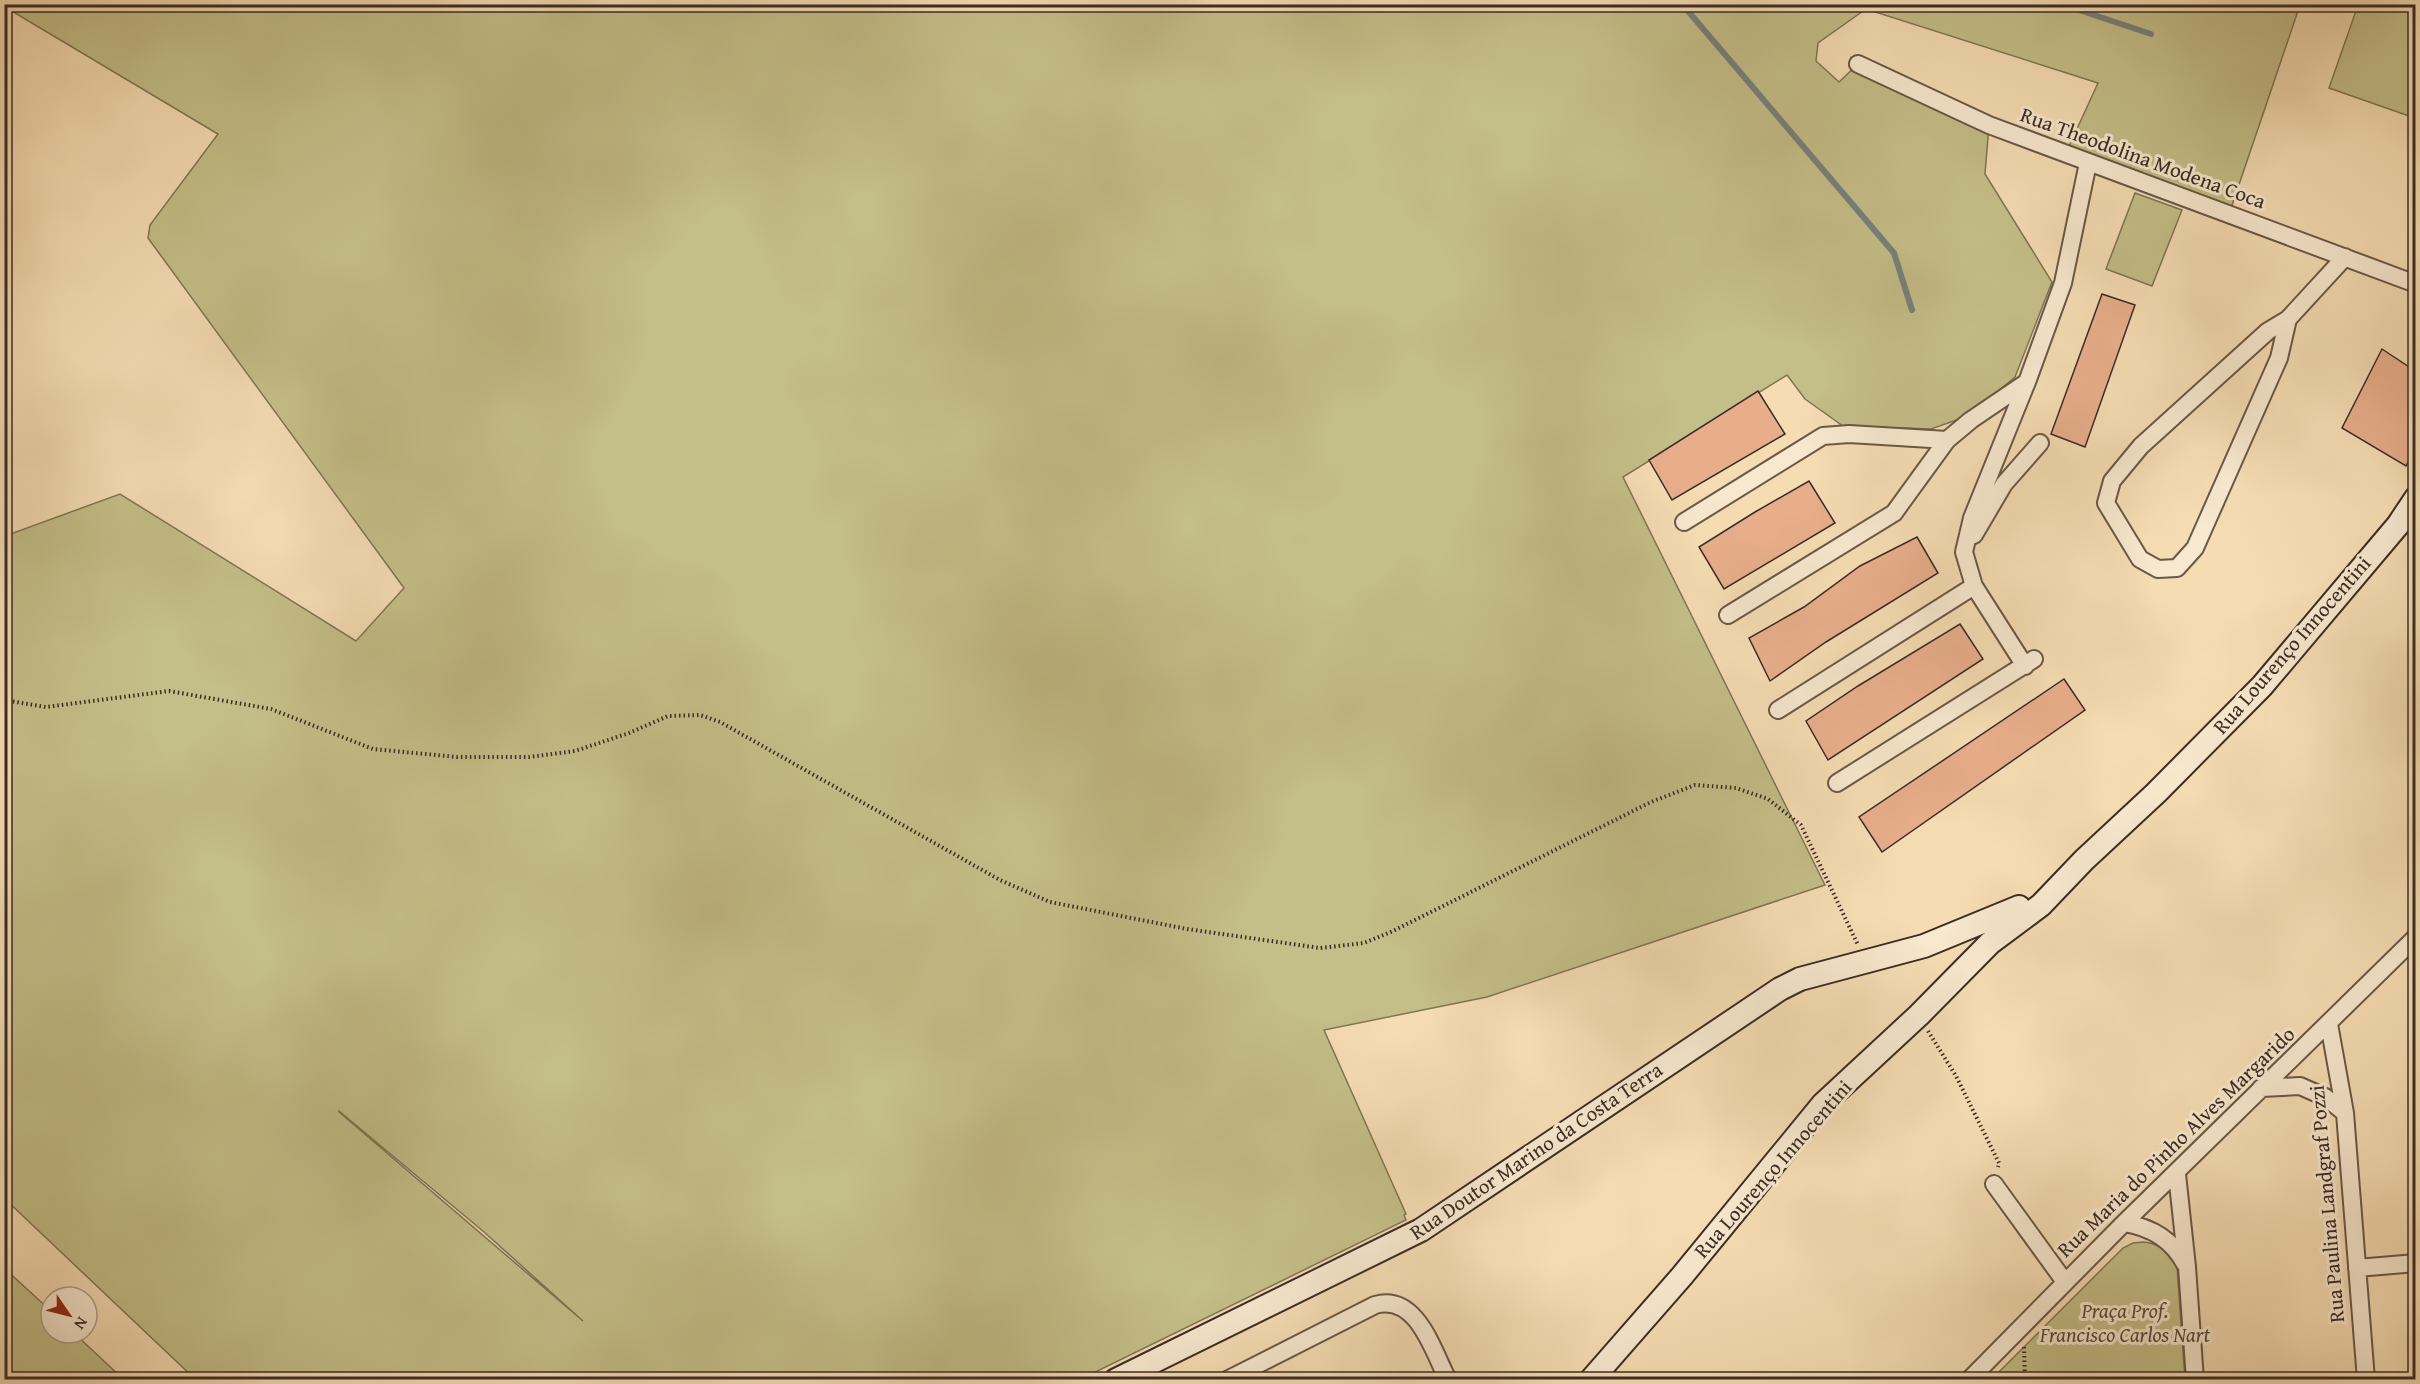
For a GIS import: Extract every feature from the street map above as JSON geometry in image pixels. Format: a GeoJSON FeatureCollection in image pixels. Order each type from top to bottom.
{"type":"FeatureCollection","features":[{"type":"Feature","properties":{"kind":"main road","name":"Rua Lourenço Innocentini"},"geometry":{"type":"LineString","coordinates":[[1591,1380],[1682,1276],[1823,1104],[1919,1015],[1990,944],[2041,905],[2262,686],[2398,525],[2415,498]]}},
{"type":"Feature","properties":{"kind":"main road","name":"Rua Lourenço Innocentini"},"geometry":{"type":"LineString","coordinates":[[1990,944],[2007,919],[2019,907],[2049,882],[2084,860]]}},
{"type":"Feature","properties":{"kind":"main road","name":"Rua Doutor Marino da Costa Terra"},"geometry":{"type":"LineString","coordinates":[[1116,1380],[1421,1230],[1780,989],[1800,979],[1924,946],[2019,907]]}},
{"type":"Feature","properties":{"kind":"main road","name":"Rua Doutor Marino da Costa Terra"},"geometry":{"type":"LineString","coordinates":[[1924,946],[1954,948],[1990,944]]}},
{"type":"Feature","properties":{"kind":"street","name":"Rua Theodolina Modena Coca"},"geometry":{"type":"LineString","coordinates":[[1858,64],[1989,125],[2415,284]]}},
{"type":"Feature","properties":{"kind":"street"},"geometry":{"type":"LineString","coordinates":[[1837,783],[2030,662],[1974,586],[1964,552],[1972,518],[2062,283],[2088,163]]}},
{"type":"Feature","properties":{"kind":"street"},"geometry":{"type":"LineString","coordinates":[[2288,319],[2279,358],[2195,548],[2177,568],[2158,569],[2140,559],[2106,503],[2112,481],[2141,446],[2268,331],[2288,319],[2345,256]]}},
{"type":"Feature","properties":{"kind":"street"},"geometry":{"type":"LineString","coordinates":[[1728,615],[1894,513],[1947,440],[1971,420],[2026,382]]}},
{"type":"Feature","properties":{"kind":"street"},"geometry":{"type":"LineString","coordinates":[[1684,522],[1823,436],[1849,434],[1947,440]]}},
{"type":"Feature","properties":{"kind":"street"},"geometry":{"type":"LineString","coordinates":[[1964,552],[2004,484],[2040,443]]}},
{"type":"Feature","properties":{"kind":"street"},"geometry":{"type":"LineString","coordinates":[[1778,710],[1974,586]]}},
{"type":"Feature","properties":{"kind":"street","name":"Rua Maria do Pinho Alves Margarido"},"geometry":{"type":"LineString","coordinates":[[1969,1380],[2124,1223],[2177,1174],[2415,937]]}},
{"type":"Feature","properties":{"kind":"street","name":"Rua Paulina Landgraf Pozzi"},"geometry":{"type":"LineString","coordinates":[[2329,1024],[2345,1113],[2366,1380]]}},
{"type":"Feature","properties":{"kind":"street"},"geometry":{"type":"LineString","coordinates":[[2261,1088],[2300,1086],[2325,1096],[2345,1113]]}},
{"type":"Feature","properties":{"kind":"street"},"geometry":{"type":"LineString","coordinates":[[2177,1174],[2187,1267],[2195,1380]]}},
{"type":"Feature","properties":{"kind":"street"},"geometry":{"type":"LineString","coordinates":[[1994,1184],[2065,1282]]}},
{"type":"Feature","properties":{"kind":"street"},"geometry":{"type":"LineString","coordinates":[[2124,1223],[2157,1233],[2175,1248],[2187,1267]]}},
{"type":"Feature","properties":{"kind":"street"},"geometry":{"type":"LineString","coordinates":[[2357,1268],[2415,1263]]}},
{"type":"Feature","properties":{"kind":"street"},"geometry":{"type":"LineString","coordinates":[[1227,1380],[1375,1305],[1386,1302],[1397,1304],[1417,1319],[1448,1380]]}},
{"type":"Feature","properties":{"kind":"path"},"geometry":{"type":"LineString","coordinates":[[4,700],[46,707],[169,691],[271,709],[373,749],[457,758],[529,757],[575,751],[629,733],[668,716],[700,716],[720,722],[1000,880],[1050,902],[1188,929],[1320,948],[1364,943],[1393,931],[1651,802],[1695,785],[1736,788],[1768,799],[1801,825],[1865,962]]}},
{"type":"Feature","properties":{"kind":"path"},"geometry":{"type":"LineString","coordinates":[[1919,1015],[1956,1076],[1999,1163],[1994,1184]]}},
{"type":"Feature","properties":{"kind":"green space"},"geometry":{"type":"Polygon","coordinates":[[[5,4],[2300,5],[2229,214],[2065,155],[2098,83],[1866,9],[1818,43],[1816,61],[1839,82],[1858,64],[1989,125],[1985,174],[2052,282],[2015,377],[1968,416],[1931,429],[1843,426],[1805,399],[1787,375],[1623,477],[1825,885],[1487,997],[1324,1030],[1406,1214],[1404,1215],[1406,1220],[1079,1380],[195,1379],[99,1288],[99,1285],[96,1285],[5,1199],[5,536],[120,494],[356,641],[404,588],[148,238],[150,225],[218,134],[5,7],[5,4]],[[339,1111],[339,1112],[583,1321],[484,1232],[339,1111]]]}},
{"type":"Feature","properties":{"kind":"green space"},"geometry":{"type":"Polygon","coordinates":[[[2358,5],[2415,5],[2415,97],[2409,116],[2329,88],[2358,5]]]}},
{"type":"Feature","properties":{"kind":"green space"},"geometry":{"type":"Polygon","coordinates":[[[2135,193],[2182,210],[2152,286],[2106,269],[2135,193]]]}},
{"type":"Feature","properties":{"kind":"green space","name":"Praça Prof. Francisco Carlos Nart"},"geometry":{"type":"Polygon","coordinates":[[[2144,1242],[2164,1250],[2172,1257],[2177,1267],[2185,1379],[1991,1380],[2123,1248],[2133,1243],[2144,1242]]]}},
{"type":"Feature","properties":{"kind":"green space"},"geometry":{"type":"Polygon","coordinates":[[[4,1268],[39,1300],[39,1345],[87,1345],[123,1379],[5,1379],[4,1268]]]}},
{"type":"Feature","properties":{"kind":"building"},"geometry":{"type":"Polygon","coordinates":[[[2102,294],[2135,305],[2085,447],[2051,434],[2102,294]]]}},
{"type":"Feature","properties":{"kind":"building"},"geometry":{"type":"Polygon","coordinates":[[[2382,349],[2415,371],[2415,449],[2406,466],[2342,428],[2382,349]]]}},
{"type":"Feature","properties":{"kind":"building"},"geometry":{"type":"Polygon","coordinates":[[[1758,391],[1785,434],[1672,500],[1649,460],[1758,391]]]}},
{"type":"Feature","properties":{"kind":"building"},"geometry":{"type":"Polygon","coordinates":[[[1809,481],[1835,523],[1724,589],[1699,547],[1809,481]]]}},
{"type":"Feature","properties":{"kind":"building"},"geometry":{"type":"Polygon","coordinates":[[[1917,537],[1938,573],[1826,642],[1770,681],[1749,638],[1804,607],[1860,566],[1917,537]]]}},
{"type":"Feature","properties":{"kind":"building"},"geometry":{"type":"Polygon","coordinates":[[[1960,624],[1983,659],[1828,760],[1806,721],[1858,686],[1960,624]]]}},
{"type":"Feature","properties":{"kind":"building"},"geometry":{"type":"Polygon","coordinates":[[[2064,679],[2085,710],[1882,852],[1859,817],[2064,679]]]}},
{"type":"Feature","properties":{"kind":"waterway"},"geometry":{"type":"LineString","coordinates":[[1682,4],[1894,253],[1912,310]]}},
{"type":"Feature","properties":{"kind":"waterway"},"geometry":{"type":"LineString","coordinates":[[2061,4],[2151,34]]}}]}
